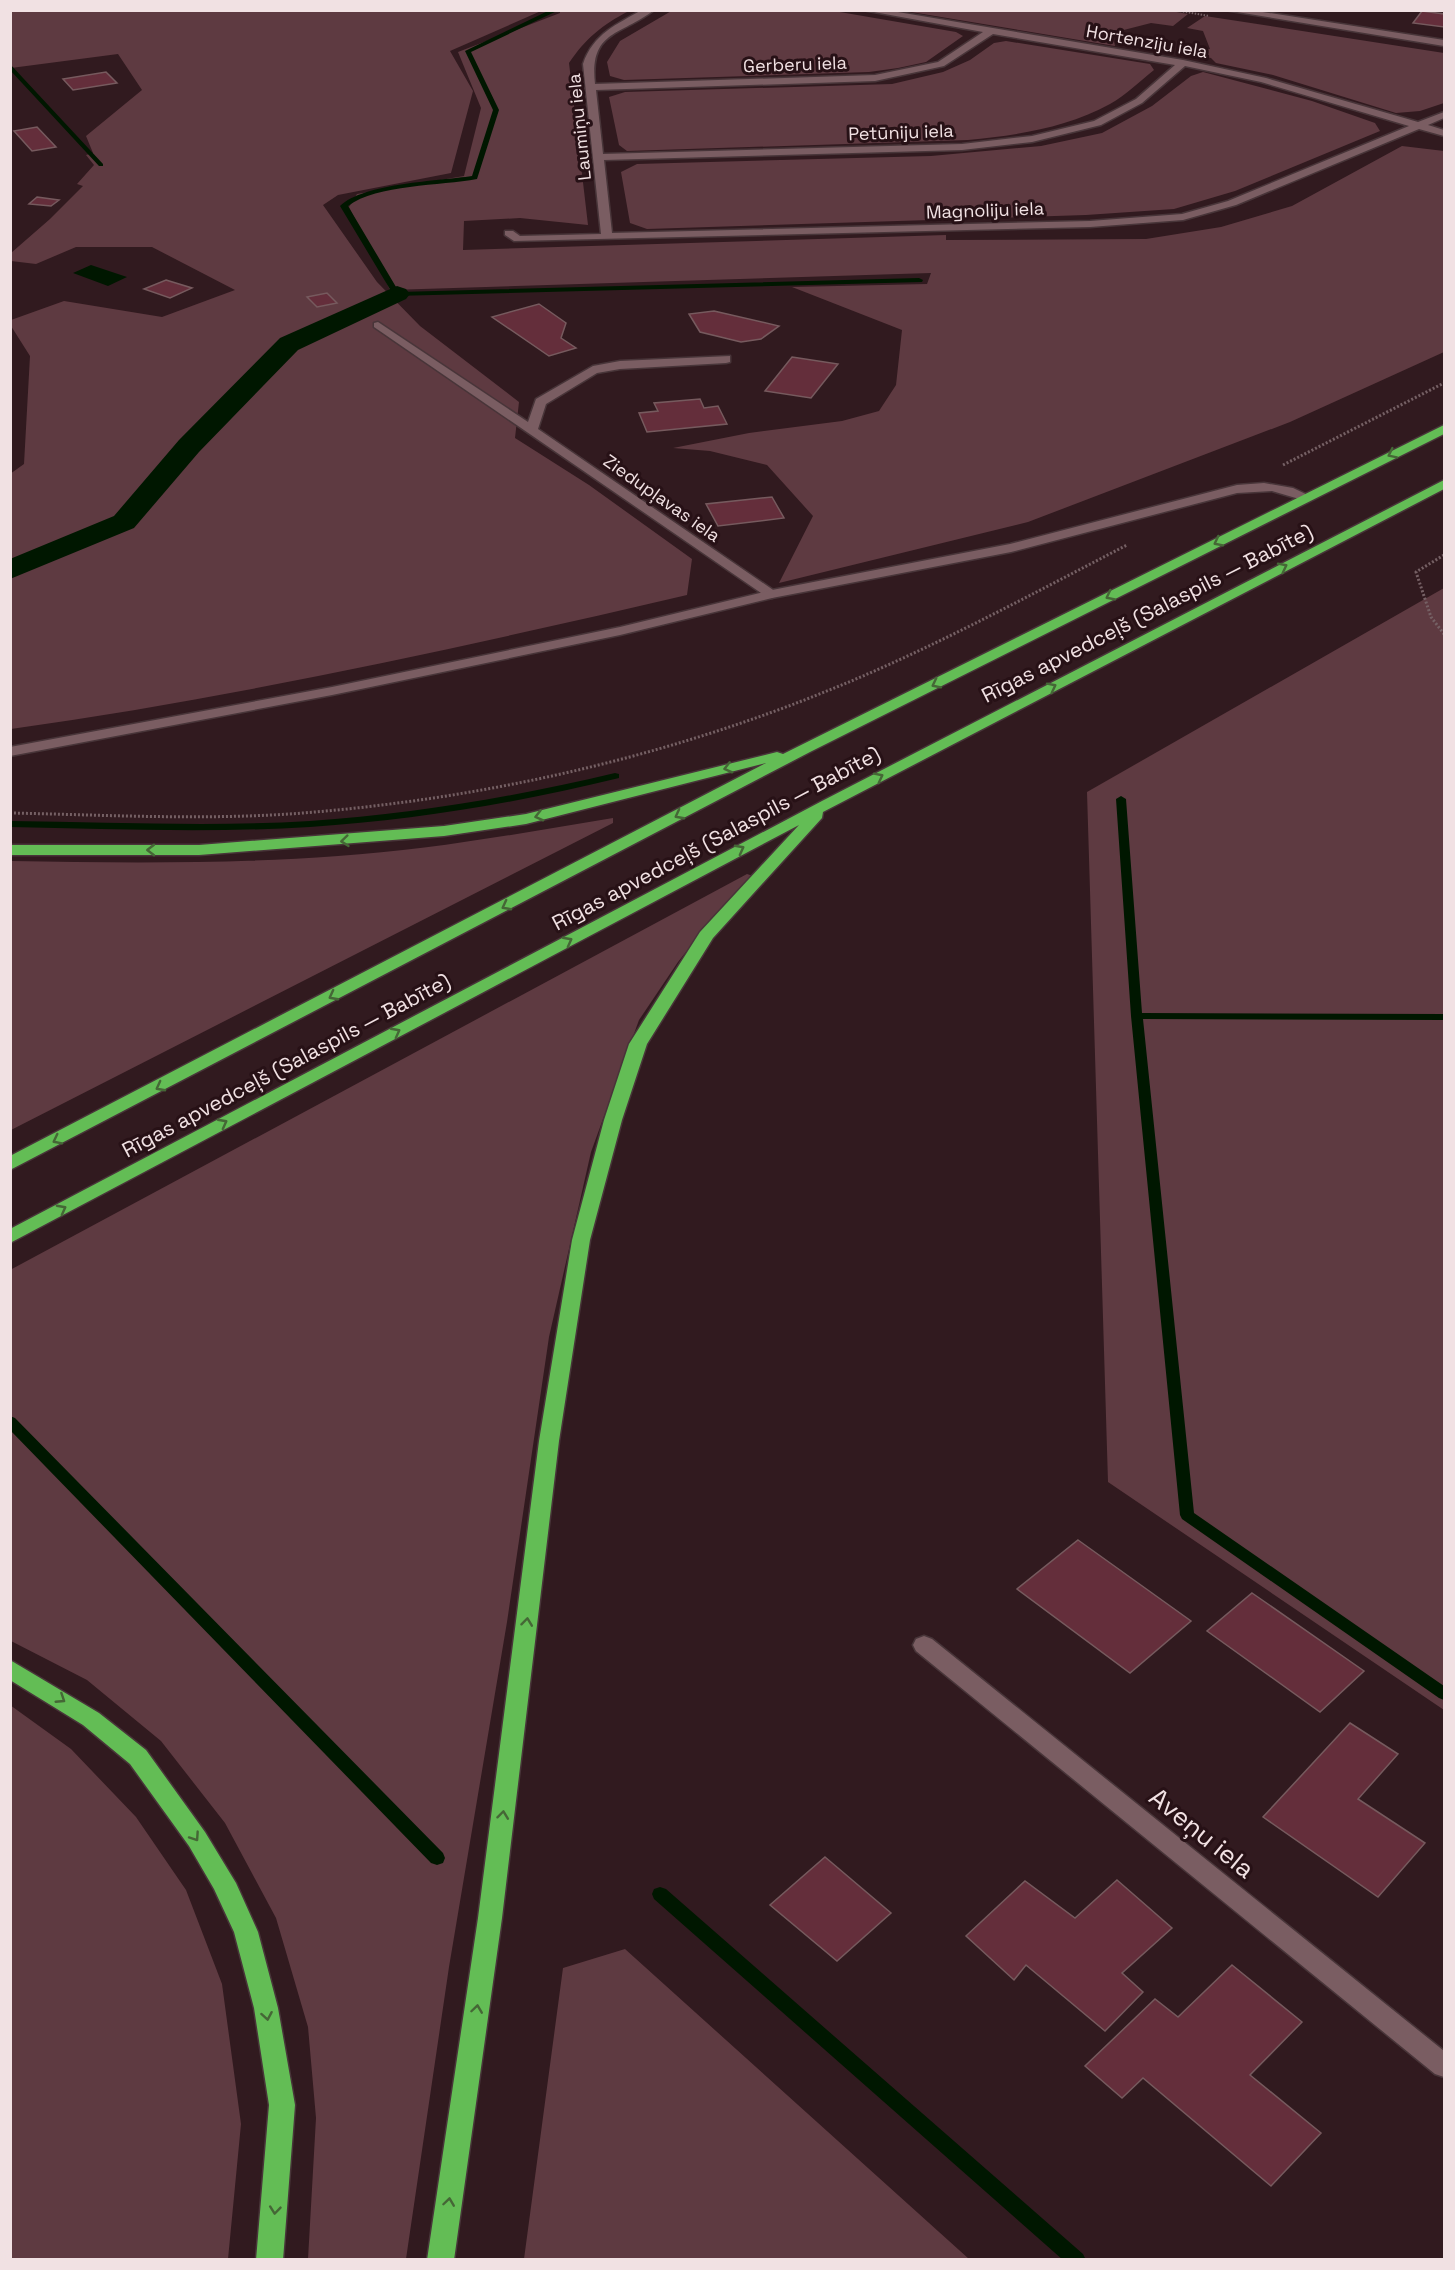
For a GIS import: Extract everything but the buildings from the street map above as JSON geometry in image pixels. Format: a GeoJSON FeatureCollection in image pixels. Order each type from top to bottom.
{"type":"FeatureCollection","features":[{"type":"Feature","properties":{"kind":"highway","name":"Rīgas apvedceļš (Salaspils — Babīte)"},"geometry":{"type":"LineString","coordinates":[[10,1164],[805,749],[1444,429]]}},
{"type":"Feature","properties":{"kind":"highway","name":"Rīgas apvedceļš (Salaspils — Babīte)"},"geometry":{"type":"LineString","coordinates":[[10,1237],[827,804],[1444,484]]}},
{"type":"Feature","properties":{"kind":"highway"},"geometry":{"type":"LineString","coordinates":[[10,850],[199,850],[336,842],[444,831],[526,819],[805,749]]}},
{"type":"Feature","properties":{"kind":"highway"},"geometry":{"type":"LineString","coordinates":[[440,2259],[490,1918],[549,1442],[584,1229],[613,1120],[638,1044],[706,935],[827,804]]}},
{"type":"Feature","properties":{"kind":"highway"},"geometry":{"type":"LineString","coordinates":[[10,1669],[91,1719],[138,1757],[197,1839],[224,1883],[246,1932],[266,2008],[282,2105],[269,2259]]}},
{"type":"Feature","properties":{"kind":"street","name":"Laumiņu iela"},"geometry":{"type":"LineString","coordinates":[[608,237],[588,64],[591,48],[603,37],[650,10]]}},
{"type":"Feature","properties":{"kind":"street","name":"Hortenziju iela"},"geometry":{"type":"LineString","coordinates":[[867,10],[1183,63],[1263,80],[1444,133]]}},
{"type":"Feature","properties":{"kind":"street"},"geometry":{"type":"LineString","coordinates":[[1229,10],[1444,43]]}},
{"type":"Feature","properties":{"kind":"street","name":"Gerberu iela"},"geometry":{"type":"LineString","coordinates":[[591,87],[875,78],[912,72],[941,64],[990,32]]}},
{"type":"Feature","properties":{"kind":"street"},"geometry":{"type":"LineString","coordinates":[[1432,41],[1444,38]]}},
{"type":"Feature","properties":{"kind":"street","name":"Petūniju iela"},"geometry":{"type":"LineString","coordinates":[[598,157],[962,147],[1032,139],[1097,123],[1139,101],[1183,63]]}},
{"type":"Feature","properties":{"kind":"street","name":"Magnoliju iela"},"geometry":{"type":"LineString","coordinates":[[509,232],[518,239],[608,237],[1090,224],[1183,217],[1232,203],[1444,115]]}},
{"type":"Feature","properties":{"kind":"street","name":"Ziedupļavas iela"},"geometry":{"type":"LineString","coordinates":[[378,325],[772,594]]}},
{"type":"Feature","properties":{"kind":"street"},"geometry":{"type":"LineString","coordinates":[[532,430],[540,402],[593,370],[620,365],[726,359]]}},
{"type":"Feature","properties":{"kind":"street"},"geometry":{"type":"LineString","coordinates":[[10,752],[332,691],[620,631],[772,594],[1011,548],[1237,489],[1272,486],[1291,489],[1306,497]]}},
{"type":"Feature","properties":{"kind":"street","name":"Aveņu iela"},"geometry":{"type":"LineString","coordinates":[[924,1645],[1444,2066]]}},
{"type":"Feature","properties":{"kind":"path"},"geometry":{"type":"LineString","coordinates":[[1237,489],[1444,383]]}},
{"type":"Feature","properties":{"kind":"path"},"geometry":{"type":"LineString","coordinates":[[10,813],[228,815],[354,808],[489,788],[620,760],[713,733],[832,689],[920,649],[1131,542]]}},
{"type":"Feature","properties":{"kind":"path"},"geometry":{"type":"LineString","coordinates":[[1444,555],[1416,572],[1431,617],[1444,634]]}},
{"type":"Feature","properties":{"kind":"shaded area"},"geometry":{"type":"Polygon","coordinates":[[[673,10],[834,11],[956,32],[963,36],[926,62],[869,72],[624,80],[610,76],[607,62],[620,41],[673,10]]]}},
{"type":"Feature","properties":{"kind":"shaded area"},"geometry":{"type":"Polygon","coordinates":[[[1165,10],[1188,14],[1173,26],[1151,23],[1112,33],[1115,46],[905,11],[1165,10]]]}},
{"type":"Feature","properties":{"kind":"shaded area"},"geometry":{"type":"Polygon","coordinates":[[[11,11],[541,11],[450,51],[473,91],[451,173],[338,195],[323,205],[377,282],[420,326],[519,402],[515,438],[589,485],[692,559],[687,595],[350,670],[181,702],[11,729],[10,474],[24,464],[30,356],[11,326],[11,320],[64,301],[162,317],[235,290],[152,247],[76,247],[36,264],[11,261],[11,253],[83,186],[77,184],[94,165],[86,155],[93,153],[86,136],[142,90],[118,54],[11,68],[11,11]]]}},
{"type":"Feature","properties":{"kind":"shaded area"},"geometry":{"type":"Polygon","coordinates":[[[560,11],[629,11],[595,33],[569,63],[588,225],[520,218],[464,221],[463,250],[946,235],[946,240],[1146,239],[1221,227],[1292,206],[1402,146],[1444,151],[1444,352],[1290,422],[1028,522],[779,583],[813,516],[767,465],[710,451],[673,448],[749,433],[842,421],[879,411],[896,385],[902,330],[792,287],[927,284],[931,273],[390,290],[349,207],[357,194],[464,176],[481,108],[458,52],[560,13],[560,11]]]}},
{"type":"Feature","properties":{"kind":"shaded area"},"geometry":{"type":"Polygon","coordinates":[[[1205,16],[1444,53],[1444,103],[1420,111],[1396,113],[1273,75],[1216,63],[1211,58],[1179,52],[1210,49],[1203,31],[1187,28],[1205,16]]]}},
{"type":"Feature","properties":{"kind":"shaded area"},"geometry":{"type":"Polygon","coordinates":[[[1006,41],[1150,64],[1154,70],[1116,100],[1076,119],[1023,133],[968,140],[627,151],[619,145],[609,97],[625,92],[892,84],[943,72],[970,60],[994,43],[1006,41]]]}},
{"type":"Feature","properties":{"kind":"shaded area"},"geometry":{"type":"Polygon","coordinates":[[[1203,72],[1312,101],[1375,123],[1380,131],[1235,191],[1174,209],[1086,215],[647,229],[630,223],[621,172],[637,164],[931,156],[1041,146],[1102,133],[1152,106],[1191,76],[1203,72]]]}},
{"type":"Feature","properties":{"kind":"shaded area"},"geometry":{"type":"Polygon","coordinates":[[[91,265],[127,277],[108,286],[73,273],[91,265]]]}},
{"type":"Feature","properties":{"kind":"shaded area"},"geometry":{"type":"Polygon","coordinates":[[[1444,588],[1444,1710],[1108,1482],[1087,792],[1444,588]]]}},
{"type":"Feature","properties":{"kind":"shaded area"},"geometry":{"type":"Polygon","coordinates":[[[613,818],[613,823],[11,1130],[11,861],[174,862],[338,856],[442,845],[613,818]]]}},
{"type":"Feature","properties":{"kind":"shaded area"},"geometry":{"type":"Polygon","coordinates":[[[747,874],[753,876],[712,919],[678,962],[639,1020],[591,1152],[549,1337],[507,1622],[449,1967],[406,2259],[308,2259],[316,2118],[308,2027],[276,1918],[225,1823],[161,1741],[87,1680],[11,1641],[10,1270],[747,874]]]}},
{"type":"Feature","properties":{"kind":"shaded area"},"geometry":{"type":"Polygon","coordinates":[[[10,1705],[71,1749],[136,1817],[186,1890],[222,1984],[241,2124],[228,2259],[11,2259],[10,1705]]]}},
{"type":"Feature","properties":{"kind":"shaded area"},"geometry":{"type":"Polygon","coordinates":[[[625,1949],[969,2259],[524,2259],[563,1968],[625,1949]]]}},
{"type":"Feature","properties":{"kind":"waterway"},"geometry":{"type":"LineString","coordinates":[[556,10],[468,51],[496,110],[475,178],[384,190],[352,200],[344,206],[397,294],[919,280]]}},
{"type":"Feature","properties":{"kind":"waterway"},"geometry":{"type":"LineString","coordinates":[[10,66],[101,165]]}},
{"type":"Feature","properties":{"kind":"waterway"},"geometry":{"type":"LineString","coordinates":[[10,570],[124,522],[189,446],[289,344],[397,294]]}},
{"type":"Feature","properties":{"kind":"waterway"},"geometry":{"type":"LineString","coordinates":[[10,824],[233,827],[353,821],[485,804],[615,776]]}},
{"type":"Feature","properties":{"kind":"waterway"},"geometry":{"type":"LineString","coordinates":[[1121,799],[1137,1016]]}},
{"type":"Feature","properties":{"kind":"waterway"},"geometry":{"type":"LineString","coordinates":[[1137,1016],[1444,1017]]}},
{"type":"Feature","properties":{"kind":"waterway"},"geometry":{"type":"LineString","coordinates":[[1137,1016],[1187,1515],[1444,1694]]}},
{"type":"Feature","properties":{"kind":"waterway"},"geometry":{"type":"LineString","coordinates":[[10,1421],[437,1858]]}},
{"type":"Feature","properties":{"kind":"waterway"},"geometry":{"type":"LineString","coordinates":[[660,1894],[1077,2260]]}}]}
